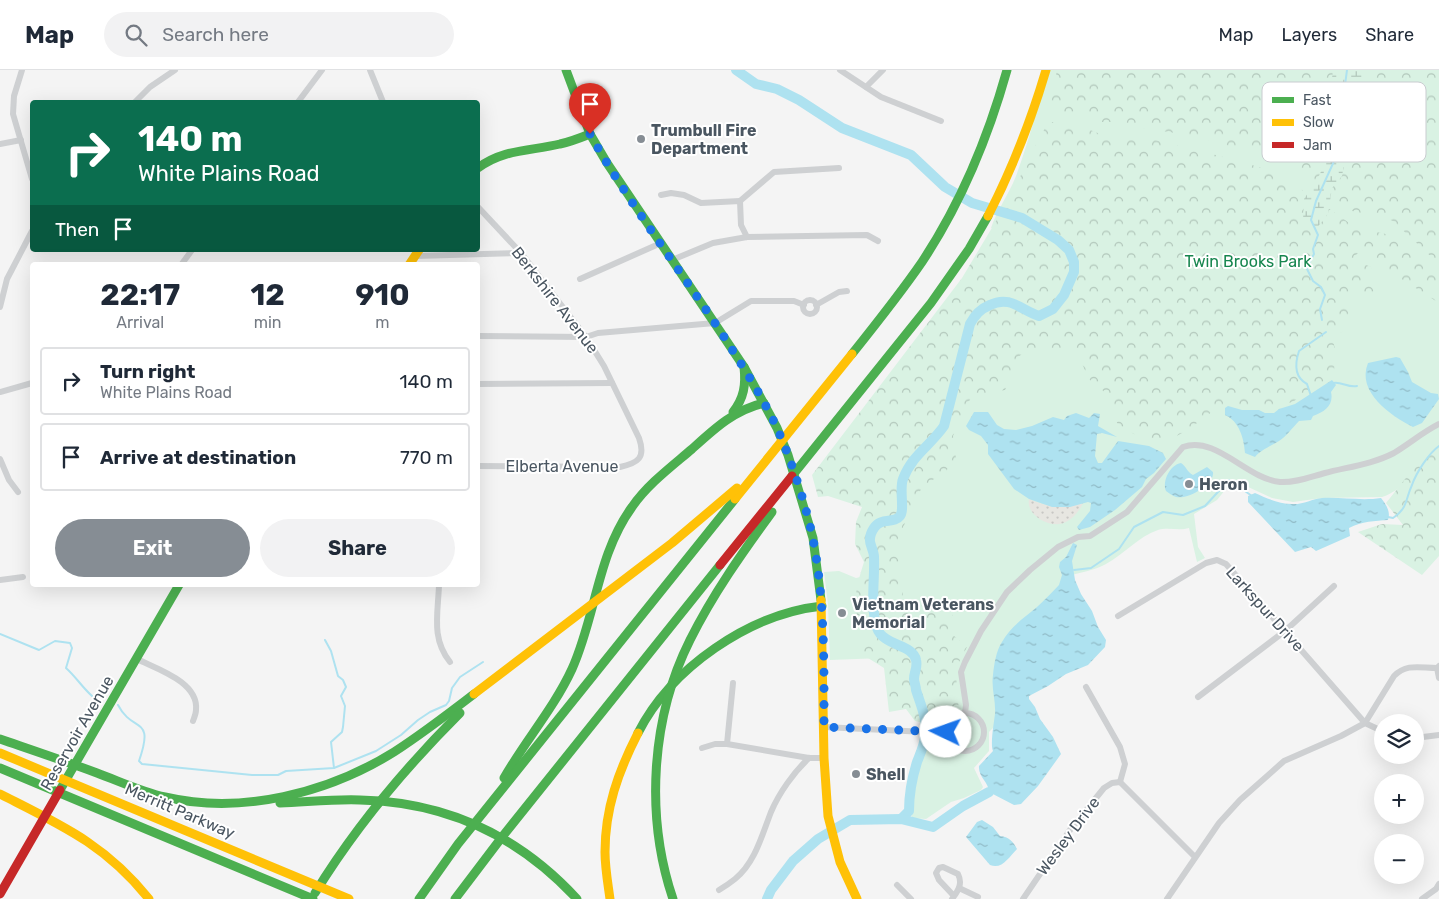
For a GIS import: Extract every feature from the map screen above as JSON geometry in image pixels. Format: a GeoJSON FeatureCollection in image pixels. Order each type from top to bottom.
{"type":"FeatureCollection","features":[{"type":"Feature","properties":{"kind":"main road"},"geometry":{"type":"LineString","coordinates":[[566,70],[590,134],[616,179],[661,242],[744,367],[764,403],[788,455],[813,538],[822,606],[824,758],[828,816],[836,850],[857,899]]}},
{"type":"Feature","properties":{"kind":"main road"},"geometry":{"type":"LineString","coordinates":[[419,899],[458,844],[906,285],[951,215],[973,169],[992,120],[1007,70]]}},
{"type":"Feature","properties":{"kind":"main road"},"geometry":{"type":"LineString","coordinates":[[673,899],[663,864],[658,826],[657,770],[663,719],[672,685],[685,649],[716,592],[775,503],[816,446],[944,286],[982,229],[1006,182],[1029,125],[1046,70]]}},
{"type":"Feature","properties":{"kind":"main road"},"geometry":{"type":"LineString","coordinates":[[480,167],[493,158],[509,152],[558,145],[590,134]]}},
{"type":"Feature","properties":{"kind":"main road"},"geometry":{"type":"LineString","coordinates":[[490,804],[515,758],[566,680],[579,652],[614,538],[632,506],[653,484],[723,422],[737,407],[746,387],[744,367]]}},
{"type":"Feature","properties":{"kind":"main road"},"geometry":{"type":"LineString","coordinates":[[723,422],[742,409],[764,403]]}},
{"type":"Feature","properties":{"kind":"main road"},"geometry":{"type":"LineString","coordinates":[[220,804],[291,795],[353,775],[377,763],[420,735],[672,543],[759,470]]}},
{"type":"Feature","properties":{"kind":"main road"},"geometry":{"type":"LineString","coordinates":[[455,899],[518,817],[775,503]]}},
{"type":"Feature","properties":{"kind":"main road","name":"Reservoir Avenue"},"geometry":{"type":"LineString","coordinates":[[0,894],[178,587]]}},
{"type":"Feature","properties":{"kind":"main road"},"geometry":{"type":"LineString","coordinates":[[610,899],[606,854],[607,830],[613,796],[622,766],[631,746],[656,702],[693,663],[730,636],[768,619],[822,606]]}},
{"type":"Feature","properties":{"kind":"main road"},"geometry":{"type":"LineString","coordinates":[[313,899],[333,864],[395,782],[445,728],[529,652]]}},
{"type":"Feature","properties":{"kind":"main road"},"geometry":{"type":"LineString","coordinates":[[0,739],[66,760],[134,787],[166,797],[220,804],[370,800],[429,808],[489,831],[514,845],[561,881],[577,899]]}},
{"type":"Feature","properties":{"kind":"main road","name":"Merritt Parkway"},"geometry":{"type":"LineString","coordinates":[[0,753],[349,899]]}},
{"type":"Feature","properties":{"kind":"main road","name":"Merritt Parkway"},"geometry":{"type":"LineString","coordinates":[[0,768],[313,899]]}},
{"type":"Feature","properties":{"kind":"main road"},"geometry":{"type":"LineString","coordinates":[[0,794],[87,840],[129,875],[149,899]]}},
{"type":"Feature","properties":{"kind":"street"},"geometry":{"type":"LineString","coordinates":[[22,70],[16,85],[13,114],[30,171]]}},
{"type":"Feature","properties":{"kind":"street"},"geometry":{"type":"LineString","coordinates":[[138,100],[150,87],[175,70]]}},
{"type":"Feature","properties":{"kind":"street"},"geometry":{"type":"LineString","coordinates":[[300,100],[322,70]]}},
{"type":"Feature","properties":{"kind":"street"},"geometry":{"type":"LineString","coordinates":[[370,70],[382,100]]}},
{"type":"Feature","properties":{"kind":"street"},"geometry":{"type":"LineString","coordinates":[[840,70],[881,97],[941,121]]}},
{"type":"Feature","properties":{"kind":"street"},"geometry":{"type":"LineString","coordinates":[[866,87],[883,70]]}},
{"type":"Feature","properties":{"kind":"street"},"geometry":{"type":"LineString","coordinates":[[0,144],[21,140]]}},
{"type":"Feature","properties":{"kind":"street"},"geometry":{"type":"LineString","coordinates":[[661,195],[671,193],[684,195],[701,203],[740,201],[774,172],[839,168]]}},
{"type":"Feature","properties":{"kind":"street"},"geometry":{"type":"LineString","coordinates":[[740,201],[741,225],[747,237]]}},
{"type":"Feature","properties":{"kind":"street","name":"Berkshire Avenue"},"geometry":{"type":"LineString","coordinates":[[480,210],[521,253],[586,337],[604,366],[639,438],[643,449],[642,455]]}},
{"type":"Feature","properties":{"kind":"street"},"geometry":{"type":"LineString","coordinates":[[0,307],[4,278],[30,234]]}},
{"type":"Feature","properties":{"kind":"street"},"geometry":{"type":"LineString","coordinates":[[672,260],[713,243],[747,237],[866,235],[878,241]]}},
{"type":"Feature","properties":{"kind":"street"},"geometry":{"type":"LineString","coordinates":[[580,279],[661,242]]}},
{"type":"Feature","properties":{"kind":"street"},"geometry":{"type":"LineString","coordinates":[[417,253],[521,253]]}},
{"type":"Feature","properties":{"kind":"street"},"geometry":{"type":"LineString","coordinates":[[804,305],[804,310],[810,314],[814,312],[816,305],[838,292],[847,291]]}},
{"type":"Feature","properties":{"kind":"street"},"geometry":{"type":"LineString","coordinates":[[480,336],[586,337],[598,333],[715,323],[751,301],[794,301],[804,305]]}},
{"type":"Feature","properties":{"kind":"street"},"geometry":{"type":"LineString","coordinates":[[804,305],[810,301],[816,305]]}},
{"type":"Feature","properties":{"kind":"street"},"geometry":{"type":"LineString","coordinates":[[480,384],[612,382]]}},
{"type":"Feature","properties":{"kind":"street"},"geometry":{"type":"LineString","coordinates":[[0,392],[30,384]]}},
{"type":"Feature","properties":{"kind":"street"},"geometry":{"type":"LineString","coordinates":[[965,713],[966,705],[961,672],[981,631],[1007,592],[1030,570],[1066,542],[1078,537],[1090,536],[1128,512],[1183,447],[1192,444],[1204,445],[1267,479],[1281,482],[1300,480],[1375,462],[1439,424]]}},
{"type":"Feature","properties":{"kind":"street","name":"Elberta Avenue"},"geometry":{"type":"LineString","coordinates":[[480,466],[620,467],[633,464],[642,455]]}},
{"type":"Feature","properties":{"kind":"street"},"geometry":{"type":"LineString","coordinates":[[0,459],[9,480],[18,492]]}},
{"type":"Feature","properties":{"kind":"street","name":"Larkspur Drive"},"geometry":{"type":"LineString","coordinates":[[1118,616],[1206,563],[1217,560],[1226,564],[1366,723]]}},
{"type":"Feature","properties":{"kind":"street"},"geometry":{"type":"LineString","coordinates":[[0,580],[23,577]]}},
{"type":"Feature","properties":{"kind":"street"},"geometry":{"type":"LineString","coordinates":[[1198,697],[1285,631],[1334,586]]}},
{"type":"Feature","properties":{"kind":"street"},"geometry":{"type":"LineString","coordinates":[[438,587],[437,635],[441,650],[450,662]]}},
{"type":"Feature","properties":{"kind":"street"},"geometry":{"type":"LineString","coordinates":[[137,659],[187,686],[194,696],[196,709],[193,722]]}},
{"type":"Feature","properties":{"kind":"street"},"geometry":{"type":"LineString","coordinates":[[1167,899],[1219,823],[1234,806],[1284,762],[1366,723],[1394,676],[1399,671],[1407,667],[1438,667],[1439,678]]}},
{"type":"Feature","properties":{"kind":"street"},"geometry":{"type":"LineString","coordinates":[[727,744],[733,683]]}},
{"type":"Feature","properties":{"kind":"street"},"geometry":{"type":"LineString","coordinates":[[1086,687],[1120,747],[1125,764],[1120,782],[1195,857]]}},
{"type":"Feature","properties":{"kind":"street"},"geometry":{"type":"LineString","coordinates":[[965,713],[978,718],[982,724],[984,736],[976,747],[971,750],[958,750],[948,741],[946,732],[951,719],[965,713]]}},
{"type":"Feature","properties":{"kind":"street"},"geometry":{"type":"LineString","coordinates":[[1366,723],[1374,727]]}},
{"type":"Feature","properties":{"kind":"street"},"geometry":{"type":"LineString","coordinates":[[824,727],[946,732]]}},
{"type":"Feature","properties":{"kind":"street"},"geometry":{"type":"LineString","coordinates":[[1424,737],[1439,735]]}},
{"type":"Feature","properties":{"kind":"street"},"geometry":{"type":"LineString","coordinates":[[702,748],[715,744],[727,744],[809,758],[824,758]]}},
{"type":"Feature","properties":{"kind":"street"},"geometry":{"type":"LineString","coordinates":[[719,890],[736,879],[755,853],[776,803],[802,765],[809,758]]}},
{"type":"Feature","properties":{"kind":"street","name":"Wesley Drive"},"geometry":{"type":"LineString","coordinates":[[1023,899],[1070,830],[1104,788],[1112,783],[1120,782]]}},
{"type":"Feature","properties":{"kind":"street"},"geometry":{"type":"LineString","coordinates":[[943,867],[958,874],[961,880],[959,888],[953,897],[939,880],[936,873],[939,868],[943,867]]}},
{"type":"Feature","properties":{"kind":"street"},"geometry":{"type":"LineString","coordinates":[[1422,899],[1436,889],[1439,884]]}},
{"type":"Feature","properties":{"kind":"street"},"geometry":{"type":"LineString","coordinates":[[897,885],[911,899]]}},
{"type":"Feature","properties":{"kind":"street"},"geometry":{"type":"LineString","coordinates":[[959,888],[978,897]]}},
{"type":"Feature","properties":{"kind":"green space","name":"Twin Brooks Park"},"geometry":{"type":"Polygon","coordinates":[[[1049,70],[1439,70],[1439,448],[1405,483],[1390,494],[1382,497],[1322,498],[1293,502],[1272,498],[1233,480],[1217,500],[1194,514],[1198,547],[1205,558],[1197,562],[1189,528],[1162,529],[1144,537],[1113,560],[1101,566],[1066,577],[997,724],[989,732],[989,751],[974,768],[983,787],[981,790],[964,798],[951,802],[926,819],[912,818],[911,809],[924,735],[912,691],[909,657],[830,660],[828,604],[824,572],[839,571],[856,578],[869,575],[1007,233],[991,228],[1016,176],[1049,70]]]}},
{"type":"Feature","properties":{"kind":"green space"},"geometry":{"type":"Polygon","coordinates":[[[1057,70],[1439,70],[1439,264],[1393,221],[1380,216],[1348,210],[1337,199],[1309,181],[1292,166],[1283,162],[1426,162],[1426,82],[1262,82],[1262,155],[1190,135],[1133,127],[1125,122],[1096,122],[1089,118],[1059,115],[1049,111],[1057,70]]]}},
{"type":"Feature","properties":{"kind":"green space"},"geometry":{"type":"Polygon","coordinates":[[[1333,70],[1365,70],[1361,82],[1332,82],[1333,70]]]}},
{"type":"Feature","properties":{"kind":"green space"},"geometry":{"type":"Polygon","coordinates":[[[1046,121],[1083,127],[1105,136],[1151,139],[1236,160],[1278,173],[1355,227],[1390,235],[1439,278],[1439,303],[1397,276],[1370,255],[1359,252],[1355,256],[1359,262],[1371,267],[1378,295],[1359,292],[1351,299],[1346,329],[1332,338],[1336,352],[1334,370],[1330,377],[1294,401],[1272,410],[1230,403],[1213,411],[1189,429],[1159,446],[1128,431],[1117,423],[1115,407],[1108,395],[1089,379],[1078,355],[1067,348],[1063,350],[1040,348],[1024,353],[1018,357],[1015,371],[1005,390],[972,396],[953,436],[956,458],[946,471],[922,487],[898,538],[903,598],[953,614],[948,625],[953,635],[967,647],[959,662],[956,678],[959,697],[958,709],[949,713],[942,727],[915,721],[906,709],[889,712],[884,668],[860,653],[862,636],[856,610],[856,592],[864,562],[855,544],[856,522],[862,507],[828,496],[818,497],[812,475],[962,278],[1021,175],[1032,149],[1042,138],[1046,121]]]}},
{"type":"Feature","properties":{"kind":"green space"},"geometry":{"type":"Polygon","coordinates":[[[1325,162],[1345,162],[1342,176],[1332,188],[1328,214],[1316,229],[1303,221],[1304,199],[1318,178],[1325,162]]]}},
{"type":"Feature","properties":{"kind":"green space"},"geometry":{"type":"Polygon","coordinates":[[[1439,441],[1439,556],[1422,575],[1358,532],[1382,524],[1403,525],[1386,503],[1417,464],[1439,441]]]}},
{"type":"Feature","properties":{"kind":"sand"},"geometry":{"type":"Polygon","coordinates":[[[1029,499],[1056,506],[1083,503],[1077,513],[1070,519],[1063,523],[1054,524],[1043,521],[1034,514],[1029,504],[1029,499]]]}},
{"type":"Feature","properties":{"kind":"water"},"geometry":{"type":"Polygon","coordinates":[[[1396,357],[1400,358],[1412,382],[1431,393],[1438,394],[1439,399],[1422,423],[1413,427],[1386,410],[1371,393],[1367,384],[1368,363],[1396,357]]]}},
{"type":"Feature","properties":{"kind":"water"},"geometry":{"type":"Polygon","coordinates":[[[1332,380],[1336,385],[1331,392],[1330,404],[1325,410],[1313,416],[1311,420],[1299,421],[1282,439],[1255,457],[1245,453],[1240,431],[1234,421],[1225,415],[1225,408],[1228,406],[1242,410],[1259,410],[1265,413],[1274,413],[1279,409],[1295,404],[1332,380]]]}},
{"type":"Feature","properties":{"kind":"water"},"geometry":{"type":"Polygon","coordinates":[[[974,412],[988,412],[997,425],[1004,429],[1016,430],[1032,426],[1053,417],[1064,420],[1067,416],[1076,413],[1089,418],[1094,413],[1100,414],[1098,426],[1117,437],[1102,433],[1097,434],[1095,456],[1098,463],[1102,463],[1118,441],[1149,446],[1163,453],[1166,459],[1146,479],[1142,487],[1115,510],[1090,527],[1079,530],[1077,527],[1090,511],[1091,503],[1088,502],[1070,507],[1052,507],[1029,499],[1014,489],[988,454],[988,445],[981,436],[969,430],[966,426],[974,412]]]}},
{"type":"Feature","properties":{"kind":"water"},"geometry":{"type":"Polygon","coordinates":[[[1181,463],[1193,475],[1207,467],[1213,472],[1210,481],[1200,490],[1194,494],[1176,497],[1166,491],[1165,483],[1170,470],[1181,463]]]}},
{"type":"Feature","properties":{"kind":"water"},"geometry":{"type":"Polygon","coordinates":[[[1255,493],[1287,504],[1300,504],[1322,498],[1381,498],[1388,508],[1389,517],[1388,520],[1368,522],[1349,528],[1350,536],[1316,551],[1311,547],[1295,552],[1248,502],[1248,496],[1255,493]]]}},
{"type":"Feature","properties":{"kind":"water"},"geometry":{"type":"Polygon","coordinates":[[[1073,543],[1077,545],[1072,561],[1075,580],[1106,640],[1105,647],[1088,665],[1066,674],[1029,696],[1061,754],[1038,786],[1021,804],[1014,805],[989,792],[989,788],[979,770],[979,766],[993,751],[992,739],[995,709],[993,680],[996,658],[1000,646],[1009,632],[1059,585],[1062,575],[1059,567],[1060,562],[1066,557],[1073,543]]]}},
{"type":"Feature","properties":{"kind":"water"},"geometry":{"type":"Polygon","coordinates":[[[982,820],[993,827],[1000,836],[1010,840],[1017,849],[1005,862],[998,866],[990,865],[966,837],[977,822],[982,820]]]}},
{"type":"Feature","properties":{"kind":"waterway"},"geometry":{"type":"LineString","coordinates":[[736,70],[756,84],[777,89],[799,100],[842,128],[911,155],[945,187],[972,203],[1022,218],[1058,240],[1069,250],[1074,262],[1074,272],[1064,295],[1053,309],[1039,316],[1015,304],[997,302],[983,308],[974,318],[970,324],[944,426],[911,463],[903,479],[900,516],[894,520],[880,523],[873,529],[871,535],[870,541],[874,557],[874,611],[877,628],[885,638],[914,655],[917,665],[914,680],[926,725],[924,744],[912,780],[909,811],[901,819]]}},
{"type":"Feature","properties":{"kind":"waterway"},"geometry":{"type":"LineString","coordinates":[[1345,82],[1347,70]]}},
{"type":"Feature","properties":{"kind":"waterway"},"geometry":{"type":"LineString","coordinates":[[1322,320],[1320,309],[1325,295],[1321,287],[1313,281],[1307,269],[1314,254],[1313,249],[1318,235],[1311,220],[1316,201],[1334,162]]}},
{"type":"Feature","properties":{"kind":"waterway"},"geometry":{"type":"LineString","coordinates":[[1311,396],[1307,384],[1298,374],[1296,365],[1299,351],[1326,332]]}},
{"type":"Feature","properties":{"kind":"waterway"},"geometry":{"type":"LineString","coordinates":[[1333,383],[1357,386]]}},
{"type":"Feature","properties":{"kind":"waterway"},"geometry":{"type":"LineString","coordinates":[[1388,517],[1393,518],[1401,511],[1420,469],[1431,453],[1439,446]]}},
{"type":"Feature","properties":{"kind":"waterway"},"geometry":{"type":"LineString","coordinates":[[1074,570],[1091,568],[1119,549],[1134,527],[1163,512],[1183,515],[1205,506],[1229,480],[1252,496]]}},
{"type":"Feature","properties":{"kind":"waterway"},"geometry":{"type":"LineString","coordinates":[[0,634],[39,650],[55,641],[70,643],[72,648],[66,668],[92,696]]}},
{"type":"Feature","properties":{"kind":"waterway"},"geometry":{"type":"LineString","coordinates":[[325,640],[331,651],[338,676],[343,680],[346,687],[341,696],[345,706],[342,732],[331,742],[334,768]]}},
{"type":"Feature","properties":{"kind":"waterway"},"geometry":{"type":"LineString","coordinates":[[118,705],[124,714],[143,731],[145,737],[139,761],[142,764],[252,775],[278,775],[286,771],[334,768],[376,751],[401,735],[430,712],[446,705],[452,688],[460,677],[483,662]]}},
{"type":"Feature","properties":{"kind":"waterway"},"geometry":{"type":"LineString","coordinates":[[767,899],[771,890],[793,861],[818,839],[850,820],[901,819],[933,827],[963,806],[989,792]]}},
{"type":"Feature","properties":{"kind":"traffic: fast"},"geometry":{"type":"LineString","coordinates":[[566,70],[590,134],[607,163],[744,367],[777,428],[788,455],[813,538],[821,600]]}},
{"type":"Feature","properties":{"kind":"traffic: fast"},"geometry":{"type":"LineString","coordinates":[[852,354],[914,274],[949,217],[982,145],[1007,70]]}},
{"type":"Feature","properties":{"kind":"traffic: fast"},"geometry":{"type":"LineString","coordinates":[[480,167],[497,157],[507,154],[564,143],[590,134]]}},
{"type":"Feature","properties":{"kind":"traffic: fast"},"geometry":{"type":"LineString","coordinates":[[792,476],[931,303],[969,249],[988,216]]}},
{"type":"Feature","properties":{"kind":"traffic: fast"},"geometry":{"type":"LineString","coordinates":[[733,412],[740,402],[743,391],[745,380],[744,367]]}},
{"type":"Feature","properties":{"kind":"traffic: fast"},"geometry":{"type":"LineString","coordinates":[[504,778],[557,697],[572,669],[587,628],[611,545],[632,507],[652,483],[717,428],[743,410],[764,403]]}},
{"type":"Feature","properties":{"kind":"traffic: fast"},"geometry":{"type":"LineString","coordinates":[[419,899],[458,844],[735,499]]}},
{"type":"Feature","properties":{"kind":"traffic: fast"},"geometry":{"type":"LineString","coordinates":[[673,899],[664,867],[658,834],[656,801],[656,768],[660,734],[667,702],[677,670],[708,606],[772,512]]}},
{"type":"Feature","properties":{"kind":"traffic: fast"},"geometry":{"type":"LineString","coordinates":[[455,899],[502,837],[720,565]]}},
{"type":"Feature","properties":{"kind":"traffic: fast"},"geometry":{"type":"LineString","coordinates":[[60,790],[178,587]]}},
{"type":"Feature","properties":{"kind":"traffic: fast"},"geometry":{"type":"LineString","coordinates":[[638,733],[652,709],[670,687],[691,666],[715,648],[767,620],[794,611],[822,606]]}},
{"type":"Feature","properties":{"kind":"traffic: fast"},"geometry":{"type":"LineString","coordinates":[[0,739],[156,795],[194,802],[254,801],[284,797],[313,789],[341,779],[368,766],[415,738],[474,694]]}},
{"type":"Feature","properties":{"kind":"traffic: fast"},"geometry":{"type":"LineString","coordinates":[[315,893],[347,844],[382,798],[460,713]]}},
{"type":"Feature","properties":{"kind":"traffic: fast"},"geometry":{"type":"LineString","coordinates":[[0,768],[313,899]]}},
{"type":"Feature","properties":{"kind":"traffic: fast"},"geometry":{"type":"LineString","coordinates":[[280,803],[330,800],[392,802],[422,807],[452,816],[506,841],[531,857],[577,899]]}},
{"type":"Feature","properties":{"kind":"traffic: slow"},"geometry":{"type":"LineString","coordinates":[[988,216],[1020,144],[1046,70]]}},
{"type":"Feature","properties":{"kind":"traffic: slow"},"geometry":{"type":"LineString","coordinates":[[411,262],[418,252]]}},
{"type":"Feature","properties":{"kind":"traffic: slow"},"geometry":{"type":"LineString","coordinates":[[735,499],[852,354]]}},
{"type":"Feature","properties":{"kind":"traffic: slow"},"geometry":{"type":"LineString","coordinates":[[474,694],[672,543],[737,488]]}},
{"type":"Feature","properties":{"kind":"traffic: slow"},"geometry":{"type":"LineString","coordinates":[[821,600],[824,758],[828,816],[840,862],[857,899]]}},
{"type":"Feature","properties":{"kind":"traffic: slow"},"geometry":{"type":"LineString","coordinates":[[610,899],[605,858],[607,821],[619,776],[638,733]]}},
{"type":"Feature","properties":{"kind":"traffic: slow"},"geometry":{"type":"LineString","coordinates":[[0,753],[349,899]]}},
{"type":"Feature","properties":{"kind":"traffic: slow"},"geometry":{"type":"LineString","coordinates":[[0,794],[62,826],[99,850],[116,864],[149,899]]}},
{"type":"Feature","properties":{"kind":"traffic: jam"},"geometry":{"type":"LineString","coordinates":[[720,565],[792,476]]}},
{"type":"Feature","properties":{"kind":"traffic: jam"},"geometry":{"type":"LineString","coordinates":[[0,894],[60,790]]}},
{"type":"Feature","properties":{"kind":"place","name":"Trumbull Fire Department"},"geometry":{"type":"Point","coordinates":[641,139]}},
{"type":"Feature","properties":{"kind":"place","name":"Heron"},"geometry":{"type":"Point","coordinates":[1189,484]}},
{"type":"Feature","properties":{"kind":"place","name":"Vietnam Veterans Memorial"},"geometry":{"type":"Point","coordinates":[842,613]}},
{"type":"Feature","properties":{"kind":"place","name":"Shell"},"geometry":{"type":"Point","coordinates":[856,774]}},
{"type":"Feature","properties":{"kind":"route"},"geometry":{"type":"LineString","coordinates":[[590,134],[616,179],[661,242],[744,367],[777,428],[788,455],[813,538],[818,573],[824,639],[824,727],[946,732]]}}]}
